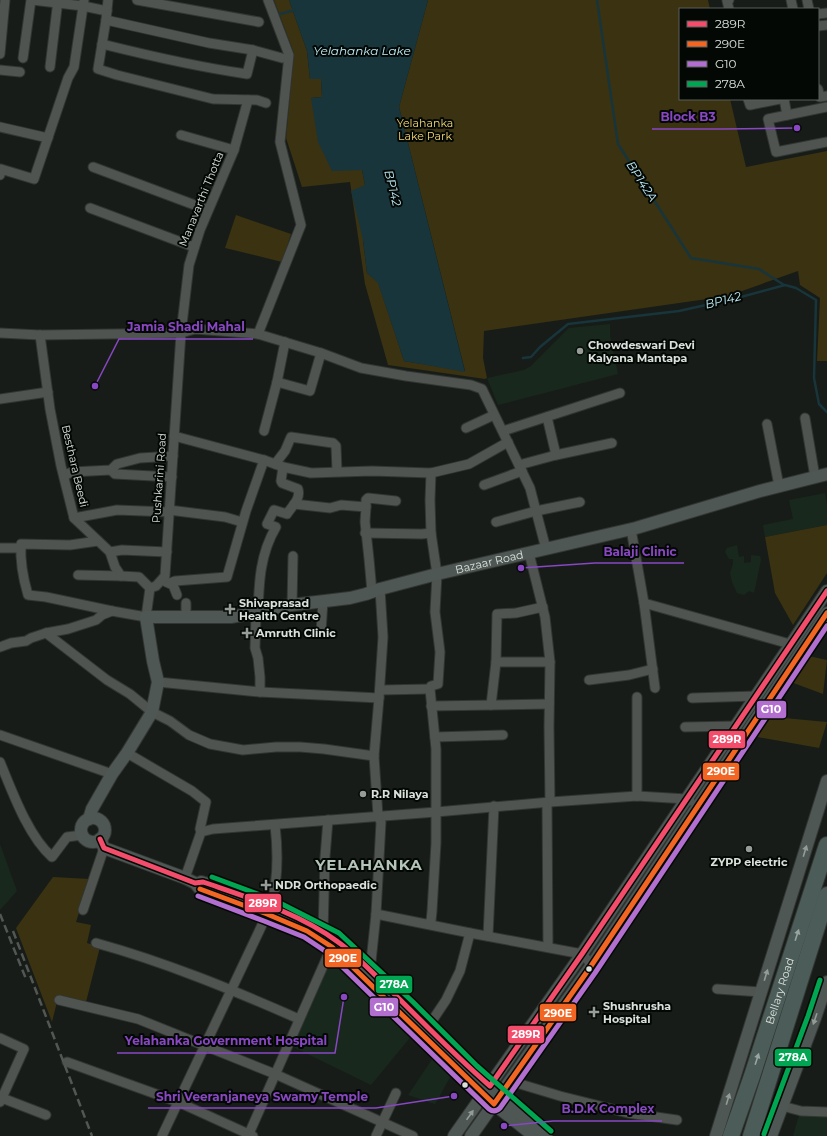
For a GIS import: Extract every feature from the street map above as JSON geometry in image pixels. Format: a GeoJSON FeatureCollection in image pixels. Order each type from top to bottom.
{"type":"FeatureCollection","features":[{"type":"Feature","properties":{"kind":"highway","name":"Bellary Road"},"geometry":{"type":"LineString","coordinates":[[731,1136],[827,845]]}},
{"type":"Feature","properties":{"kind":"highway","name":"Bellary Road"},"geometry":{"type":"LineString","coordinates":[[751,1136],[827,895]]}},
{"type":"Feature","properties":{"kind":"main road","name":"Bazaar Road"},"geometry":{"type":"LineString","coordinates":[[146,617],[232,617],[292,605],[350,598],[438,574],[631,529],[779,486],[821,476]]}},
{"type":"Feature","properties":{"kind":"main road"},"geometry":{"type":"LineString","coordinates":[[454,1136],[582,954],[827,591]]}},
{"type":"Feature","properties":{"kind":"main road"},"geometry":{"type":"LineString","coordinates":[[471,1136],[592,965],[827,613]]}},
{"type":"Feature","properties":{"kind":"main road"},"geometry":{"type":"LineString","coordinates":[[146,617],[153,662],[158,682],[152,712],[112,774],[92,809],[89,819],[83,824],[81,832],[82,835],[85,839],[92,842],[102,843],[190,880],[204,882],[269,910],[298,919],[333,943],[534,1136]]}},
{"type":"Feature","properties":{"kind":"main road"},"geometry":{"type":"LineString","coordinates":[[716,1136],[827,781]]}},
{"type":"Feature","properties":{"kind":"main road"},"geometry":{"type":"LineString","coordinates":[[89,819],[97,819],[103,824],[104,832],[102,843]]}},
{"type":"Feature","properties":{"kind":"main road"},"geometry":{"type":"LineString","coordinates":[[367,975],[428,1027],[472,1071],[487,1090]]}},
{"type":"Feature","properties":{"kind":"main road"},"geometry":{"type":"LineString","coordinates":[[771,1136],[827,982]]}},
{"type":"Feature","properties":{"kind":"main road"},"geometry":{"type":"LineString","coordinates":[[497,1100],[546,1136]]}},
{"type":"Feature","properties":{"kind":"street"},"geometry":{"type":"LineString","coordinates":[[0,54],[5,0]]}},
{"type":"Feature","properties":{"kind":"street"},"geometry":{"type":"LineString","coordinates":[[24,58],[32,0],[83,3],[107,15],[209,43],[253,50],[282,58]]}},
{"type":"Feature","properties":{"kind":"street"},"geometry":{"type":"LineString","coordinates":[[108,0],[98,69],[213,99],[257,100],[266,103]]}},
{"type":"Feature","properties":{"kind":"street"},"geometry":{"type":"LineString","coordinates":[[137,0],[259,22]]}},
{"type":"Feature","properties":{"kind":"street"},"geometry":{"type":"LineString","coordinates":[[258,334],[301,224],[280,142],[289,55],[268,0]]}},
{"type":"Feature","properties":{"kind":"street"},"geometry":{"type":"LineString","coordinates":[[50,68],[57,2]]}},
{"type":"Feature","properties":{"kind":"street"},"geometry":{"type":"LineString","coordinates":[[0,175],[1,168],[34,179],[68,78],[74,67],[83,3]]}},
{"type":"Feature","properties":{"kind":"street"},"geometry":{"type":"LineString","coordinates":[[102,44],[172,61],[247,74],[253,50]]}},
{"type":"Feature","properties":{"kind":"street"},"geometry":{"type":"LineString","coordinates":[[0,70],[20,72]]}},
{"type":"Feature","properties":{"kind":"street"},"geometry":{"type":"LineString","coordinates":[[819,93],[820,97],[827,96]]}},
{"type":"Feature","properties":{"kind":"street","name":"Manavarthi Thotta"},"geometry":{"type":"LineString","coordinates":[[181,333],[189,265],[208,210],[234,150],[248,100]]}},
{"type":"Feature","properties":{"kind":"street"},"geometry":{"type":"LineString","coordinates":[[748,100],[750,105],[775,100]]}},
{"type":"Feature","properties":{"kind":"street"},"geometry":{"type":"LineString","coordinates":[[784,100],[787,115]]}},
{"type":"Feature","properties":{"kind":"street"},"geometry":{"type":"LineString","coordinates":[[827,107],[768,119],[776,152],[827,142]]}},
{"type":"Feature","properties":{"kind":"street"},"geometry":{"type":"LineString","coordinates":[[0,127],[48,138]]}},
{"type":"Feature","properties":{"kind":"street"},"geometry":{"type":"LineString","coordinates":[[181,134],[234,150]]}},
{"type":"Feature","properties":{"kind":"street"},"geometry":{"type":"LineString","coordinates":[[93,167],[208,210]]}},
{"type":"Feature","properties":{"kind":"street"},"geometry":{"type":"LineString","coordinates":[[90,208],[194,248]]}},
{"type":"Feature","properties":{"kind":"street"},"geometry":{"type":"LineString","coordinates":[[0,334],[40,335],[181,333],[195,329],[258,334],[321,353],[361,368],[471,385],[482,389],[530,488],[546,549]]}},
{"type":"Feature","properties":{"kind":"street","name":"Pushkarini Road"},"geometry":{"type":"LineString","coordinates":[[160,581],[165,576],[181,333]]}},
{"type":"Feature","properties":{"kind":"street","name":"Besthara Beedi"},"geometry":{"type":"LineString","coordinates":[[40,335],[48,392],[62,466],[74,518],[110,552],[115,567],[121,576]]}},
{"type":"Feature","properties":{"kind":"street"},"geometry":{"type":"LineString","coordinates":[[264,431],[277,382],[285,342]]}},
{"type":"Feature","properties":{"kind":"street"},"geometry":{"type":"LineString","coordinates":[[277,382],[310,391],[321,353]]}},
{"type":"Feature","properties":{"kind":"street"},"geometry":{"type":"LineString","coordinates":[[0,399],[48,392]]}},
{"type":"Feature","properties":{"kind":"street"},"geometry":{"type":"LineString","coordinates":[[503,431],[620,393]]}},
{"type":"Feature","properties":{"kind":"street"},"geometry":{"type":"LineString","coordinates":[[466,428],[494,415]]}},
{"type":"Feature","properties":{"kind":"street"},"geometry":{"type":"LineString","coordinates":[[547,417],[556,455]]}},
{"type":"Feature","properties":{"kind":"street"},"geometry":{"type":"LineString","coordinates":[[805,418],[821,476]]}},
{"type":"Feature","properties":{"kind":"street"},"geometry":{"type":"LineString","coordinates":[[767,424],[779,486]]}},
{"type":"Feature","properties":{"kind":"street"},"geometry":{"type":"LineString","coordinates":[[174,436],[264,460],[279,466],[311,473],[337,471],[431,473],[469,464],[508,442]]}},
{"type":"Feature","properties":{"kind":"street"},"geometry":{"type":"LineString","coordinates":[[260,692],[258,658],[255,648],[262,560],[268,540],[276,527],[267,524],[274,510],[287,514],[297,502],[299,493],[298,490],[282,483],[281,481],[279,466],[291,437],[333,443],[336,446],[337,471]]}},
{"type":"Feature","properties":{"kind":"street"},"geometry":{"type":"LineString","coordinates":[[484,485],[521,468],[556,455],[612,443]]}},
{"type":"Feature","properties":{"kind":"street"},"geometry":{"type":"LineString","coordinates":[[65,475],[72,472],[111,470],[117,464],[140,458],[173,456]]}},
{"type":"Feature","properties":{"kind":"street"},"geometry":{"type":"LineString","coordinates":[[150,588],[156,586],[160,581],[170,583],[175,581],[227,577],[242,522],[264,460]]}},
{"type":"Feature","properties":{"kind":"street"},"geometry":{"type":"LineString","coordinates":[[111,470],[115,474],[172,477]]}},
{"type":"Feature","properties":{"kind":"street"},"geometry":{"type":"LineString","coordinates":[[158,682],[260,692],[380,694],[430,689],[431,686],[438,684],[440,652],[436,612],[438,574],[431,533],[431,473]]}},
{"type":"Feature","properties":{"kind":"street"},"geometry":{"type":"LineString","coordinates":[[367,975],[376,914],[381,822],[378,816],[374,756],[380,694],[383,637],[364,522],[366,500],[368,498],[396,501]]}},
{"type":"Feature","properties":{"kind":"street"},"geometry":{"type":"LineString","coordinates":[[496,522],[536,511],[580,502]]}},
{"type":"Feature","properties":{"kind":"street"},"geometry":{"type":"LineString","coordinates":[[294,504],[330,508],[341,505],[366,507]]}},
{"type":"Feature","properties":{"kind":"street"},"geometry":{"type":"LineString","coordinates":[[74,518],[117,510],[169,511],[225,517],[242,522]]}},
{"type":"Feature","properties":{"kind":"street"},"geometry":{"type":"LineString","coordinates":[[631,529],[644,603],[655,688]]}},
{"type":"Feature","properties":{"kind":"street"},"geometry":{"type":"LineString","coordinates":[[366,533],[431,533]]}},
{"type":"Feature","properties":{"kind":"street"},"geometry":{"type":"LineString","coordinates":[[98,541],[70,545],[21,544],[23,576],[28,595],[46,597],[146,617],[150,588]]}},
{"type":"Feature","properties":{"kind":"street"},"geometry":{"type":"LineString","coordinates":[[0,548],[21,548]]}},
{"type":"Feature","properties":{"kind":"street"},"geometry":{"type":"LineString","coordinates":[[110,552],[122,550],[167,552]]}},
{"type":"Feature","properties":{"kind":"street"},"geometry":{"type":"LineString","coordinates":[[529,552],[543,607],[550,662],[548,947]]}},
{"type":"Feature","properties":{"kind":"street"},"geometry":{"type":"LineString","coordinates":[[292,605],[293,556]]}},
{"type":"Feature","properties":{"kind":"street"},"geometry":{"type":"LineString","coordinates":[[78,575],[139,578],[150,588]]}},
{"type":"Feature","properties":{"kind":"street"},"geometry":{"type":"LineString","coordinates":[[170,583],[173,585],[177,595]]}},
{"type":"Feature","properties":{"kind":"street"},"geometry":{"type":"LineString","coordinates":[[321,632],[323,601]]}},
{"type":"Feature","properties":{"kind":"street"},"geometry":{"type":"LineString","coordinates":[[186,603],[186,618]]}},
{"type":"Feature","properties":{"kind":"street"},"geometry":{"type":"LineString","coordinates":[[644,603],[790,644]]}},
{"type":"Feature","properties":{"kind":"street"},"geometry":{"type":"LineString","coordinates":[[491,705],[496,662],[497,614],[516,613],[543,607]]}},
{"type":"Feature","properties":{"kind":"street"},"geometry":{"type":"LineString","coordinates":[[0,647],[11,643],[26,641],[46,633],[68,629],[96,620],[102,615],[112,611]]}},
{"type":"Feature","properties":{"kind":"street"},"geometry":{"type":"LineString","coordinates":[[46,633],[107,680],[130,694],[152,712],[189,735],[210,744],[243,750],[276,746],[300,747],[374,756]]}},
{"type":"Feature","properties":{"kind":"street"},"geometry":{"type":"LineString","coordinates":[[496,662],[550,662]]}},
{"type":"Feature","properties":{"kind":"street"},"geometry":{"type":"LineString","coordinates":[[589,680],[629,675],[653,669]]}},
{"type":"Feature","properties":{"kind":"street"},"geometry":{"type":"LineString","coordinates":[[428,924],[431,921],[432,911],[436,812],[435,737],[430,689]]}},
{"type":"Feature","properties":{"kind":"street"},"geometry":{"type":"LineString","coordinates":[[692,698],[756,696]]}},
{"type":"Feature","properties":{"kind":"street"},"geometry":{"type":"LineString","coordinates":[[637,697],[637,796]]}},
{"type":"Feature","properties":{"kind":"street"},"geometry":{"type":"LineString","coordinates":[[431,706],[549,704]]}},
{"type":"Feature","properties":{"kind":"street"},"geometry":{"type":"LineString","coordinates":[[686,727],[735,726]]}},
{"type":"Feature","properties":{"kind":"street"},"geometry":{"type":"LineString","coordinates":[[0,735],[112,774]]}},
{"type":"Feature","properties":{"kind":"street"},"geometry":{"type":"LineString","coordinates":[[435,737],[503,735]]}},
{"type":"Feature","properties":{"kind":"street"},"geometry":{"type":"LineString","coordinates":[[126,753],[192,792],[206,802],[190,880]]}},
{"type":"Feature","properties":{"kind":"street"},"geometry":{"type":"LineString","coordinates":[[0,762],[21,810],[44,850],[52,857],[67,837],[82,835]]}},
{"type":"Feature","properties":{"kind":"street"},"geometry":{"type":"LineString","coordinates":[[201,832],[494,806],[637,796],[687,799],[698,806]]}},
{"type":"Feature","properties":{"kind":"street"},"geometry":{"type":"LineString","coordinates":[[488,936],[494,806]]}},
{"type":"Feature","properties":{"kind":"street"},"geometry":{"type":"LineString","coordinates":[[321,936],[328,820]]}},
{"type":"Feature","properties":{"kind":"street"},"geometry":{"type":"LineString","coordinates":[[162,1136],[269,910],[274,895],[276,872],[275,825]]}},
{"type":"Feature","properties":{"kind":"street"},"geometry":{"type":"LineString","coordinates":[[84,910],[102,843]]}},
{"type":"Feature","properties":{"kind":"street"},"geometry":{"type":"LineString","coordinates":[[376,914],[470,934],[582,954],[592,965]]}},
{"type":"Feature","properties":{"kind":"street"},"geometry":{"type":"LineString","coordinates":[[428,1027],[446,1000],[460,971],[470,934]]}},
{"type":"Feature","properties":{"kind":"street"},"geometry":{"type":"LineString","coordinates":[[96,942],[232,990],[299,1019]]}},
{"type":"Feature","properties":{"kind":"street"},"geometry":{"type":"LineString","coordinates":[[66,1062],[178,1102],[250,1135],[275,1074],[333,943]]}},
{"type":"Feature","properties":{"kind":"street"},"geometry":{"type":"LineString","coordinates":[[717,988],[761,992]]}},
{"type":"Feature","properties":{"kind":"street"},"geometry":{"type":"LineString","coordinates":[[59,1000],[138,1019],[275,1074],[413,1136]]}},
{"type":"Feature","properties":{"kind":"street"},"geometry":{"type":"LineString","coordinates":[[0,1038],[24,1048],[1,1099],[46,1115]]}},
{"type":"Feature","properties":{"kind":"street"},"geometry":{"type":"LineString","coordinates":[[510,1081],[560,1096],[598,1105],[628,1112],[677,1120]]}},
{"type":"Feature","properties":{"kind":"street"},"geometry":{"type":"LineString","coordinates":[[376,1136],[396,1093]]}},
{"type":"Feature","properties":{"kind":"street"},"geometry":{"type":"LineString","coordinates":[[782,1106],[801,1111],[827,1112]]}},
{"type":"Feature","properties":{"kind":"shaded area","name":"Chowdeswari Devi Kalyana Mantapa"},"geometry":{"type":"Polygon","coordinates":[[[610,324],[610,336],[618,374],[498,405],[487,378],[524,370],[531,366],[569,328],[610,324]]]}},
{"type":"Feature","properties":{"kind":"shaded area"},"geometry":{"type":"Polygon","coordinates":[[[825,493],[827,505],[827,525],[765,537],[763,525],[793,519],[789,500],[825,493]]]}},
{"type":"Feature","properties":{"kind":"shaded area"},"geometry":{"type":"Polygon","coordinates":[[[737,545],[739,557],[744,556],[744,563],[751,562],[751,555],[760,556],[761,560],[754,593],[749,591],[744,595],[737,593],[732,582],[730,573],[733,559],[729,559],[725,552],[727,548],[737,545]]]}},
{"type":"Feature","properties":{"kind":"shaded area"},"geometry":{"type":"Polygon","coordinates":[[[0,844],[17,891],[0,910],[0,844]]]}},
{"type":"Feature","properties":{"kind":"shaded area"},"geometry":{"type":"Polygon","coordinates":[[[332,959],[413,1034],[371,1085],[293,1047],[332,959]]]}},
{"type":"Feature","properties":{"kind":"shaded area"},"geometry":{"type":"Polygon","coordinates":[[[433,1058],[452,1074],[435,1104],[408,1095],[433,1058]]]}},
{"type":"Feature","properties":{"kind":"shaded area"},"geometry":{"type":"Polygon","coordinates":[[[799,1115],[827,1116],[827,1136],[793,1136],[799,1115]]]}},
{"type":"Feature","properties":{"kind":"green space","name":"Yelahanka Lake Park"},"geometry":{"type":"Polygon","coordinates":[[[274,0],[289,0],[307,51],[310,79],[321,79],[322,97],[311,98],[362,170],[365,185],[363,240],[367,273],[378,282],[404,361],[465,371],[399,107],[428,0],[708,0],[710,8],[679,8],[679,100],[730,100],[746,167],[827,151],[827,361],[817,361],[820,298],[800,285],[798,271],[728,296],[484,331],[483,358],[487,378],[485,379],[388,365],[365,284],[350,182],[302,187],[286,138],[294,53],[274,0]]]}},
{"type":"Feature","properties":{"kind":"green space"},"geometry":{"type":"Polygon","coordinates":[[[236,215],[291,234],[282,262],[225,248],[236,215]]]}},
{"type":"Feature","properties":{"kind":"green space"},"geometry":{"type":"Polygon","coordinates":[[[827,525],[827,573],[793,625],[775,593],[765,537],[827,525]]]}},
{"type":"Feature","properties":{"kind":"green space"},"geometry":{"type":"Polygon","coordinates":[[[804,655],[827,660],[823,694],[788,681],[804,655]]]}},
{"type":"Feature","properties":{"kind":"green space"},"geometry":{"type":"Polygon","coordinates":[[[763,716],[827,722],[819,748],[752,736],[763,716]]]}},
{"type":"Feature","properties":{"kind":"green space"},"geometry":{"type":"Polygon","coordinates":[[[53,877],[90,879],[76,922],[91,925],[87,943],[100,947],[86,1002],[58,998],[52,1022],[16,928],[53,877]]]}},
{"type":"Feature","properties":{"kind":"water","name":"Yelahanka Lake"},"geometry":{"type":"Polygon","coordinates":[[[289,0],[428,0],[399,107],[465,372],[404,361],[378,283],[367,273],[363,240],[351,191],[365,185],[362,170],[332,171],[318,142],[311,98],[322,97],[321,79],[310,79],[307,51],[289,0]]]}},
{"type":"Feature","properties":{"kind":"waterway","name":"BP142A"},"geometry":{"type":"LineString","coordinates":[[597,0],[618,144],[691,258],[759,269],[784,285]]}},
{"type":"Feature","properties":{"kind":"waterway"},"geometry":{"type":"LineString","coordinates":[[276,15],[295,10]]}},
{"type":"Feature","properties":{"kind":"waterway","name":"BP142"},"geometry":{"type":"LineString","coordinates":[[523,358],[531,357],[540,347],[568,324],[679,311],[785,285],[796,288],[816,300],[814,378],[819,404],[827,412]]}},
{"type":"Feature","properties":{"kind":"railway"},"geometry":{"type":"LineString","coordinates":[[0,914],[26,979]]}},
{"type":"Feature","properties":{"kind":"railway"},"geometry":{"type":"LineString","coordinates":[[13,931],[92,1136]]}},
{"type":"Feature","properties":{"kind":"transit line","name":"289R"},"geometry":{"type":"LineString","coordinates":[[100,839],[104,848],[195,883],[203,882],[256,900],[290,914],[323,932],[344,947],[368,968],[450,1049],[490,1086],[582,954],[827,591]]}},
{"type":"Feature","properties":{"kind":"transit line","name":"290E"},"geometry":{"type":"LineString","coordinates":[[200,889],[267,914],[307,931],[332,947],[494,1104],[589,969],[827,613]]}},
{"type":"Feature","properties":{"kind":"transit line","name":"G10"},"geometry":{"type":"LineString","coordinates":[[198,896],[304,937],[328,953],[489,1109],[492,1111],[496,1110],[500,1108],[595,973],[827,626]]}},
{"type":"Feature","properties":{"kind":"transit line","name":"278A"},"geometry":{"type":"LineString","coordinates":[[212,877],[274,900],[339,933],[413,1002],[477,1066],[551,1131]]}},
{"type":"Feature","properties":{"kind":"transit line","name":"278A"},"geometry":{"type":"LineString","coordinates":[[764,1134],[820,980]]}},
{"type":"Feature","properties":{"kind":"place","name":"Block B3"},"geometry":{"type":"Point","coordinates":[797,128]}},
{"type":"Feature","properties":{"kind":"place","name":"Chowdeswari Devi Kalyana Mantapa"},"geometry":{"type":"Point","coordinates":[580,351]}},
{"type":"Feature","properties":{"kind":"place","name":"Jamia Shadi Mahal"},"geometry":{"type":"Point","coordinates":[95,386]}},
{"type":"Feature","properties":{"kind":"place","name":"Balaji Clinic"},"geometry":{"type":"Point","coordinates":[521,568]}},
{"type":"Feature","properties":{"kind":"place","name":"Shivaprasad Health Centre"},"geometry":{"type":"Point","coordinates":[230,609]}},
{"type":"Feature","properties":{"kind":"place","name":"Amruth Clinic"},"geometry":{"type":"Point","coordinates":[247,633]}},
{"type":"Feature","properties":{"kind":"place","name":"R.R Nilaya"},"geometry":{"type":"Point","coordinates":[363,794]}},
{"type":"Feature","properties":{"kind":"place","name":"ZYPP electric"},"geometry":{"type":"Point","coordinates":[749,849]}},
{"type":"Feature","properties":{"kind":"place","name":"NDR Orthopaedic"},"geometry":{"type":"Point","coordinates":[266,885]}},
{"type":"Feature","properties":{"kind":"place","name":"Yelahanka Government Hospital"},"geometry":{"type":"Point","coordinates":[344,997]}},
{"type":"Feature","properties":{"kind":"place","name":"Shushrusha Hospital"},"geometry":{"type":"Point","coordinates":[594,1012]}},
{"type":"Feature","properties":{"kind":"place","name":"Shri Veeranjaneya Swamy Temple"},"geometry":{"type":"Point","coordinates":[454,1096]}},
{"type":"Feature","properties":{"kind":"place","name":"B.D.K Complex"},"geometry":{"type":"Point","coordinates":[504,1126]}},
{"type":"Feature","properties":{"kind":"district","name":"YELAHANKA"},"geometry":{"type":"Point","coordinates":[369,864]}}]}
